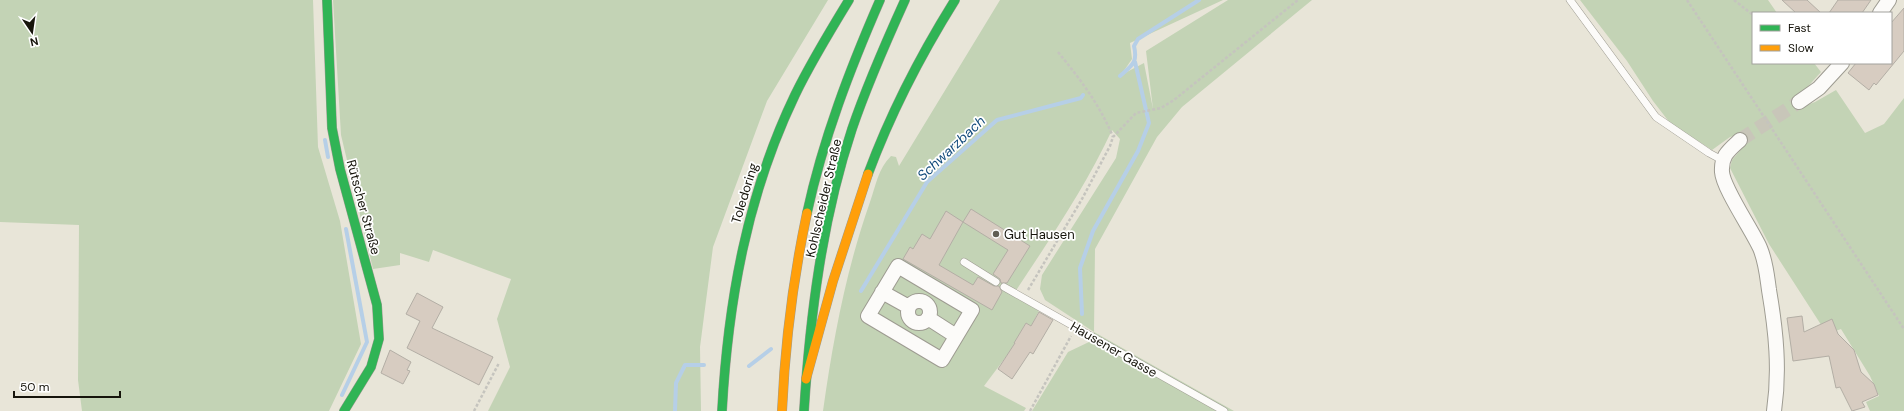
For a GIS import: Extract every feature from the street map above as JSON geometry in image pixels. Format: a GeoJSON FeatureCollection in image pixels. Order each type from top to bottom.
{"type":"FeatureCollection","features":[{"type":"Feature","properties":{"kind":"main road","name":"Rütscher Straße"},"geometry":{"type":"LineString","coordinates":[[327,0],[332,128],[340,169],[377,305],[379,339],[371,367],[344,411]]}},
{"type":"Feature","properties":{"kind":"main road","name":"Toledoring"},"geometry":{"type":"LineString","coordinates":[[722,411],[724,362],[731,305],[744,240],[762,174],[783,122],[808,69],[849,0]]}},
{"type":"Feature","properties":{"kind":"main road","name":"Kohlscheider Straße"},"geometry":{"type":"LineString","coordinates":[[782,411],[784,354],[792,296],[813,187],[823,144],[859,45],[880,0]]}},
{"type":"Feature","properties":{"kind":"main road","name":"Kohlscheider Straße"},"geometry":{"type":"LineString","coordinates":[[804,411],[814,300],[824,243],[846,148],[863,98],[905,0]]}},
{"type":"Feature","properties":{"kind":"main road"},"geometry":{"type":"LineString","coordinates":[[806,379],[840,257],[865,178],[902,95],[938,24],[955,0]]}},
{"type":"Feature","properties":{"kind":"street"},"geometry":{"type":"LineString","coordinates":[[1881,12],[1889,0]]}},
{"type":"Feature","properties":{"kind":"street"},"geometry":{"type":"LineString","coordinates":[[1799,102],[1819,88],[1841,64]]}},
{"type":"Feature","properties":{"kind":"street"},"geometry":{"type":"LineString","coordinates":[[1740,140],[1722,160],[1722,174],[1726,185],[1753,233],[1764,261],[1776,347],[1778,382],[1774,411]]}},
{"type":"Feature","properties":{"kind":"street"},"geometry":{"type":"LineString","coordinates":[[898,266],[972,310],[942,360],[868,316],[882,292],[898,266]]}},
{"type":"Feature","properties":{"kind":"street"},"geometry":{"type":"LineString","coordinates":[[882,292],[909,307],[915,302],[923,302],[930,309],[928,318],[956,336]]}},
{"type":"Feature","properties":{"kind":"lane"},"geometry":{"type":"LineString","coordinates":[[1570,0],[1656,117],[1709,153],[1722,160]]}},
{"type":"Feature","properties":{"kind":"lane"},"geometry":{"type":"LineString","coordinates":[[964,262],[996,282]]}},
{"type":"Feature","properties":{"kind":"lane","name":"Hausener Gasse"},"geometry":{"type":"LineString","coordinates":[[1004,287],[1224,411]]}},
{"type":"Feature","properties":{"kind":"path"},"geometry":{"type":"LineString","coordinates":[[1024,297],[1082,199],[1113,138],[1136,113],[1161,108],[1174,100],[1298,0]]}},
{"type":"Feature","properties":{"kind":"path"},"geometry":{"type":"LineString","coordinates":[[1687,0],[1904,329]]}},
{"type":"Feature","properties":{"kind":"path"},"geometry":{"type":"LineString","coordinates":[[1734,0],[1752,14]]}},
{"type":"Feature","properties":{"kind":"path"},"geometry":{"type":"LineString","coordinates":[[1058,52],[1100,108],[1113,138]]}},
{"type":"Feature","properties":{"kind":"path"},"geometry":{"type":"LineString","coordinates":[[1030,411],[1076,328]]}},
{"type":"Feature","properties":{"kind":"path"},"geometry":{"type":"LineString","coordinates":[[474,411],[499,363]]}},
{"type":"Feature","properties":{"kind":"green space"},"geometry":{"type":"Polygon","coordinates":[[[0,0],[313,0],[318,147],[340,221],[361,344],[329,411],[82,411],[78,380],[79,225],[0,222],[0,0]]]}},
{"type":"Feature","properties":{"kind":"green space"},"geometry":{"type":"Polygon","coordinates":[[[333,0],[828,0],[767,101],[713,247],[700,347],[701,411],[488,411],[510,367],[497,319],[511,279],[433,250],[429,262],[400,253],[400,265],[373,269],[341,135],[333,0]]]}},
{"type":"Feature","properties":{"kind":"green space"},"geometry":{"type":"Polygon","coordinates":[[[1000,0],[1223,0],[1130,43],[1132,59],[1121,75],[1144,63],[1153,109],[1146,51],[1228,0],[1312,0],[1182,107],[1157,137],[1095,249],[1094,332],[1045,300],[1040,289],[1042,275],[1116,158],[1120,139],[1112,130],[1078,194],[1013,295],[1039,311],[1031,326],[1026,323],[1011,350],[984,386],[1026,408],[1024,411],[823,411],[831,358],[847,279],[880,172],[891,156],[896,157],[899,166],[1000,0]]]}},
{"type":"Feature","properties":{"kind":"green space"},"geometry":{"type":"Polygon","coordinates":[[[1580,0],[1768,0],[1776,12],[1752,12],[1752,64],[1815,64],[1821,72],[1803,92],[1802,107],[1815,102],[1836,90],[1865,133],[1884,124],[1904,98],[1904,411],[1870,411],[1866,402],[1879,396],[1870,376],[1841,329],[1827,334],[1769,244],[1730,168],[1732,160],[1744,146],[1737,135],[1730,137],[1712,150],[1670,123],[1653,101],[1627,61],[1580,0]]]}},
{"type":"Feature","properties":{"kind":"green space"},"geometry":{"type":"Polygon","coordinates":[[[1094,332],[1234,411],[1032,411],[1068,352],[1089,342],[1094,332]]]}},
{"type":"Feature","properties":{"kind":"building"},"geometry":{"type":"Polygon","coordinates":[[[1782,0],[1807,0],[1820,12],[1795,12],[1782,0]]]}},
{"type":"Feature","properties":{"kind":"building"},"geometry":{"type":"Polygon","coordinates":[[[1838,0],[1871,0],[1863,12],[1830,12],[1838,0]]]}},
{"type":"Feature","properties":{"kind":"building"},"geometry":{"type":"Polygon","coordinates":[[[1904,8],[1904,51],[1876,85],[1874,83],[1869,90],[1848,73],[1855,64],[1892,64],[1892,22],[1904,8]]]}},
{"type":"Feature","properties":{"kind":"building","name":"Gut Hausen"},"geometry":{"type":"Polygon","coordinates":[[[971,209],[1030,246],[1007,283],[1001,283],[1000,279],[993,274],[1008,250],[963,222],[971,209]]]}},
{"type":"Feature","properties":{"kind":"building"},"geometry":{"type":"Polygon","coordinates":[[[946,211],[963,222],[939,265],[973,285],[978,277],[994,286],[999,286],[1002,292],[992,310],[903,259],[910,247],[913,249],[922,234],[930,239],[946,211]]]}},
{"type":"Feature","properties":{"kind":"building"},"geometry":{"type":"Polygon","coordinates":[[[417,293],[443,307],[432,328],[493,357],[479,385],[407,348],[420,321],[406,314],[417,293]]]}},
{"type":"Feature","properties":{"kind":"building"},"geometry":{"type":"Polygon","coordinates":[[[1039,312],[1053,320],[1033,354],[1030,352],[1012,379],[998,369],[1026,323],[1031,326],[1039,312]]]}},
{"type":"Feature","properties":{"kind":"building"},"geometry":{"type":"Polygon","coordinates":[[[1802,316],[1804,332],[1832,319],[1838,334],[1854,350],[1861,372],[1874,384],[1878,395],[1862,402],[1865,407],[1852,411],[1840,387],[1836,388],[1829,356],[1793,361],[1787,318],[1802,316]]]}},
{"type":"Feature","properties":{"kind":"building"},"geometry":{"type":"Polygon","coordinates":[[[390,350],[411,362],[407,370],[410,371],[403,384],[381,373],[390,350]]]}},
{"type":"Feature","properties":{"kind":"waterway","name":"Schwarzbach"},"geometry":{"type":"LineString","coordinates":[[1120,76],[1133,63],[1135,56],[1134,46],[1138,39],[1199,0]]}},
{"type":"Feature","properties":{"kind":"waterway"},"geometry":{"type":"LineString","coordinates":[[1082,314],[1080,268],[1093,231],[1138,151],[1149,123],[1135,62]]}},
{"type":"Feature","properties":{"kind":"waterway","name":"Schwarzbach"},"geometry":{"type":"LineString","coordinates":[[861,291],[927,182],[997,120],[1081,98],[1083,95]]}},
{"type":"Feature","properties":{"kind":"waterway"},"geometry":{"type":"LineString","coordinates":[[325,140],[328,157]]}},
{"type":"Feature","properties":{"kind":"waterway"},"geometry":{"type":"LineString","coordinates":[[342,395],[367,342],[346,229]]}},
{"type":"Feature","properties":{"kind":"waterway","name":"Schwarzbach"},"geometry":{"type":"LineString","coordinates":[[749,366],[771,349]]}},
{"type":"Feature","properties":{"kind":"waterway","name":"Schwarzbach"},"geometry":{"type":"LineString","coordinates":[[675,411],[676,383],[685,365],[704,365]]}},
{"type":"Feature","properties":{"kind":"tunnel"},"geometry":{"type":"LineString","coordinates":[[1740,140],[1799,102]]}},
{"type":"Feature","properties":{"kind":"traffic: fast"},"geometry":{"type":"LineString","coordinates":[[327,0],[332,128],[340,169],[377,305],[379,339],[371,367],[344,411]]}},
{"type":"Feature","properties":{"kind":"traffic: fast"},"geometry":{"type":"LineString","coordinates":[[722,411],[729,329],[735,289],[752,210],[764,171],[778,133],[795,95],[814,59],[849,0]]}},
{"type":"Feature","properties":{"kind":"traffic: fast"},"geometry":{"type":"LineString","coordinates":[[807,213],[829,131],[858,52],[880,0]]}},
{"type":"Feature","properties":{"kind":"traffic: fast"},"geometry":{"type":"LineString","coordinates":[[804,411],[814,304],[825,233],[833,198],[852,129],[877,64],[905,0]]}},
{"type":"Feature","properties":{"kind":"traffic: fast"},"geometry":{"type":"LineString","coordinates":[[868,174],[896,106],[930,42],[955,0]]}},
{"type":"Feature","properties":{"kind":"traffic: slow"},"geometry":{"type":"LineString","coordinates":[[806,379],[833,281],[868,174]]}},
{"type":"Feature","properties":{"kind":"traffic: slow"},"geometry":{"type":"LineString","coordinates":[[782,411],[790,312],[807,213]]}},
{"type":"Feature","properties":{"kind":"place","name":"Gut Hausen"},"geometry":{"type":"Point","coordinates":[996,234]}}]}
